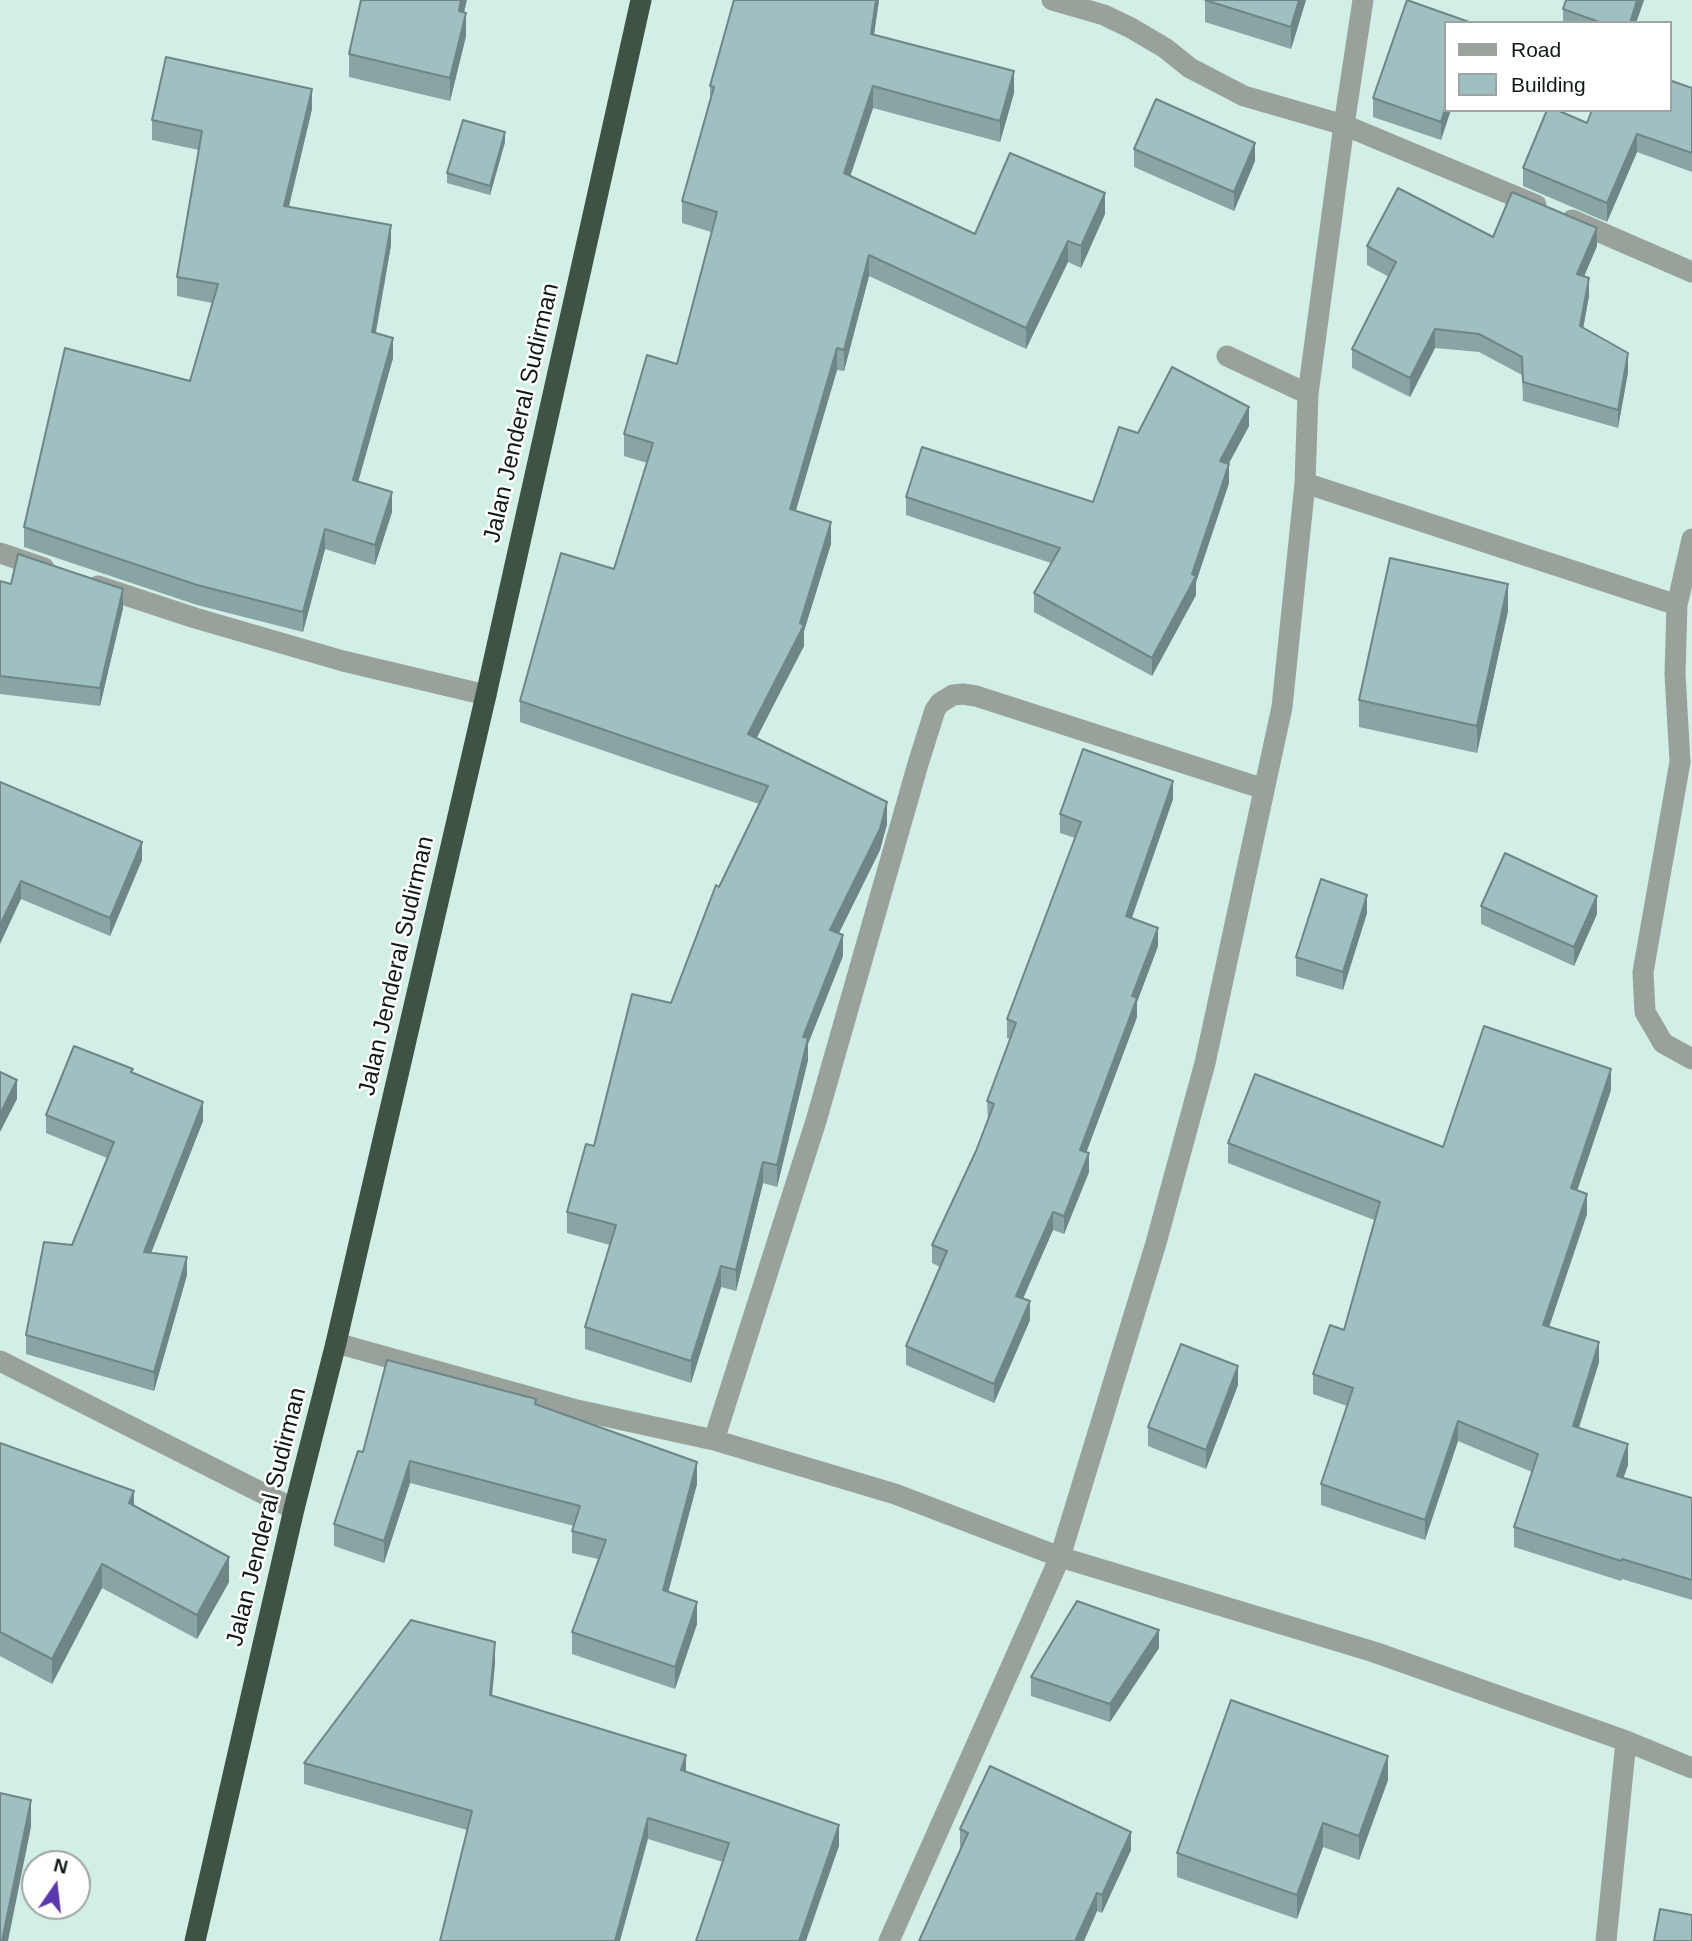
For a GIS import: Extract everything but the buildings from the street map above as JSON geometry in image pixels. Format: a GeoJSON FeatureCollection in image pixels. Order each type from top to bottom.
{"type":"FeatureCollection","features":[{"type":"Feature","properties":{"kind":"highway","name":"Jalan Jenderal Sudirman"},"geometry":{"type":"LineString","coordinates":[[195,1941],[294,1509],[337,1343],[486,695],[641,0]]}},
{"type":"Feature","properties":{"kind":"street"},"geometry":{"type":"LineString","coordinates":[[1052,0],[1104,15],[1131,28],[1165,48],[1190,68],[1244,96],[1344,125],[1692,272]]}},
{"type":"Feature","properties":{"kind":"street"},"geometry":{"type":"LineString","coordinates":[[889,1941],[1060,1557],[1156,1243],[1202,1075],[1282,707],[1305,484],[1308,394],[1363,0]]}},
{"type":"Feature","properties":{"kind":"street"},"geometry":{"type":"LineString","coordinates":[[1227,356],[1308,394]]}},
{"type":"Feature","properties":{"kind":"street"},"geometry":{"type":"LineString","coordinates":[[1305,484],[1677,605]]}},
{"type":"Feature","properties":{"kind":"street"},"geometry":{"type":"LineString","coordinates":[[1692,539],[1677,605],[1675,674],[1686,763],[1643,972],[1645,1012],[1663,1043],[1692,1059]]}},
{"type":"Feature","properties":{"kind":"street"},"geometry":{"type":"LineString","coordinates":[[0,553],[195,618],[306,650],[486,695]]}},
{"type":"Feature","properties":{"kind":"street"},"geometry":{"type":"LineString","coordinates":[[715,1440],[816,1121],[918,764],[935,710],[940,703],[953,695],[976,696],[1264,789]]}},
{"type":"Feature","properties":{"kind":"street"},"geometry":{"type":"LineString","coordinates":[[337,1343],[577,1410],[715,1440],[895,1494],[1060,1557],[1374,1652],[1626,1741],[1692,1768]]}},
{"type":"Feature","properties":{"kind":"street"},"geometry":{"type":"LineString","coordinates":[[0,1361],[294,1509]]}},
{"type":"Feature","properties":{"kind":"street"},"geometry":{"type":"LineString","coordinates":[[1606,1941],[1626,1741]]}}]}
